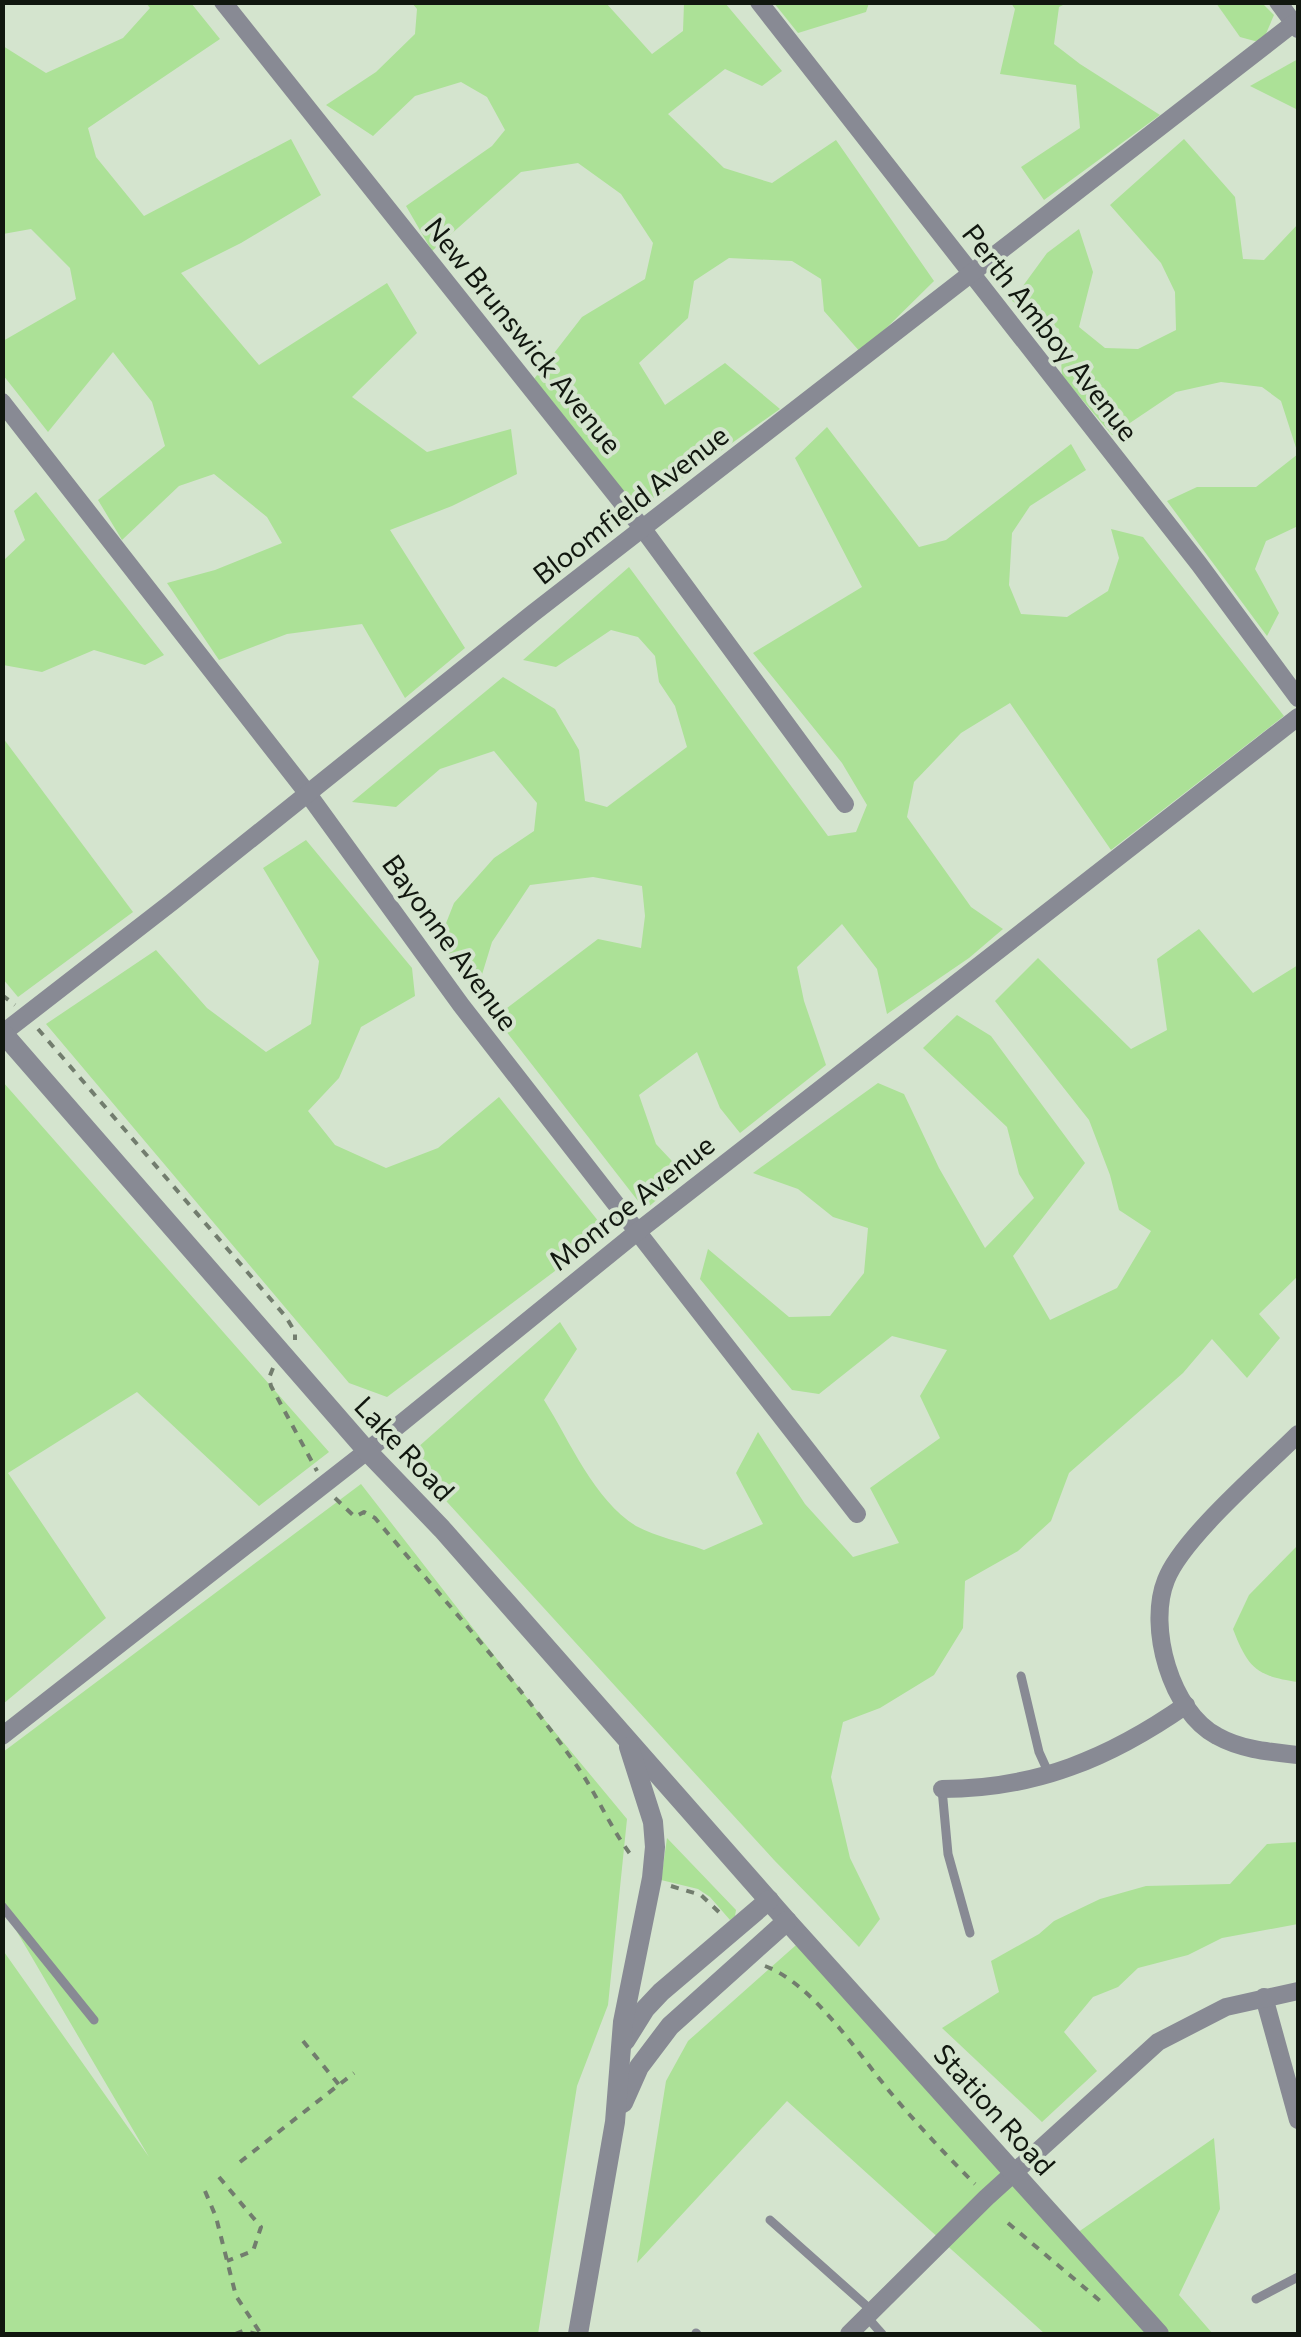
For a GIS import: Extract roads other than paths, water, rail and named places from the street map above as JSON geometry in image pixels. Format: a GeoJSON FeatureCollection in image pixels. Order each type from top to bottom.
{"type":"FeatureCollection","features":[{"type":"Feature","properties":{"kind":"street","name":"New Brunswick Avenue"},"geometry":{"type":"LineString","coordinates":[[223,2],[643,528],[845,804]]}},
{"type":"Feature","properties":{"kind":"street","name":"Perth Amboy Avenue"},"geometry":{"type":"LineString","coordinates":[[759,2],[1199,564],[1298,698]]}},
{"type":"Feature","properties":{"kind":"street"},"geometry":{"type":"LineString","coordinates":[[1278,2],[1296,26]]}},
{"type":"Feature","properties":{"kind":"street","name":"Bloomfield Avenue"},"geometry":{"type":"LineString","coordinates":[[2,1032],[643,528],[1296,26]]}},
{"type":"Feature","properties":{"kind":"street","name":"Bayonne Avenue"},"geometry":{"type":"LineString","coordinates":[[2,402],[308,794],[461,1005],[857,1514]]}},
{"type":"Feature","properties":{"kind":"street","name":"Monroe Avenue"},"geometry":{"type":"LineString","coordinates":[[2,1736],[367,1451],[637,1232],[1298,717]]}},
{"type":"Feature","properties":{"kind":"street","name":"Lake Road"},"geometry":{"type":"LineString","coordinates":[[2,1032],[367,1451],[625,1734],[788,1921]]}},
{"type":"Feature","properties":{"kind":"street"},"geometry":{"type":"LineString","coordinates":[[1298,1434],[1190,1543],[1166,1580],[1160,1610],[1161,1648],[1171,1679],[1213,1735],[1241,1747],[1298,1756]]}},
{"type":"Feature","properties":{"kind":"street"},"geometry":{"type":"LineString","coordinates":[[942,1790],[967,1790],[1050,1776],[1080,1766],[1150,1730],[1186,1704]]}},
{"type":"Feature","properties":{"kind":"street"},"geometry":{"type":"LineString","coordinates":[[578,2334],[614,2122],[623,2022],[652,1878],[653,1822],[625,1734]]}},
{"type":"Feature","properties":{"kind":"street"},"geometry":{"type":"LineString","coordinates":[[622,2046],[645,2009],[661,1992],[768,1900]]}},
{"type":"Feature","properties":{"kind":"street"},"geometry":{"type":"LineString","coordinates":[[614,2122],[639,2067],[656,2043],[699,1999],[788,1921]]}},
{"type":"Feature","properties":{"kind":"street","name":"Station Road"},"geometry":{"type":"LineString","coordinates":[[788,1921],[1159,2334]]}},
{"type":"Feature","properties":{"kind":"street"},"geometry":{"type":"LineString","coordinates":[[849,2334],[1015,2172],[1158,2042],[1226,2007],[1298,1991]]}},
{"type":"Feature","properties":{"kind":"street"},"geometry":{"type":"LineString","coordinates":[[1264,1996],[1298,2120]]}},
{"type":"Feature","properties":{"kind":"lane"},"geometry":{"type":"LineString","coordinates":[[1022,1676],[1039,1752],[1050,1776]]}},
{"type":"Feature","properties":{"kind":"lane"},"geometry":{"type":"LineString","coordinates":[[942,1790],[948,1854],[970,1933]]}},
{"type":"Feature","properties":{"kind":"lane"},"geometry":{"type":"LineString","coordinates":[[2,1906],[94,2020]]}},
{"type":"Feature","properties":{"kind":"lane"},"geometry":{"type":"LineString","coordinates":[[770,2220],[868,2312],[882,2334]]}},
{"type":"Feature","properties":{"kind":"lane"},"geometry":{"type":"LineString","coordinates":[[1256,2299],[1298,2277]]}}]}
